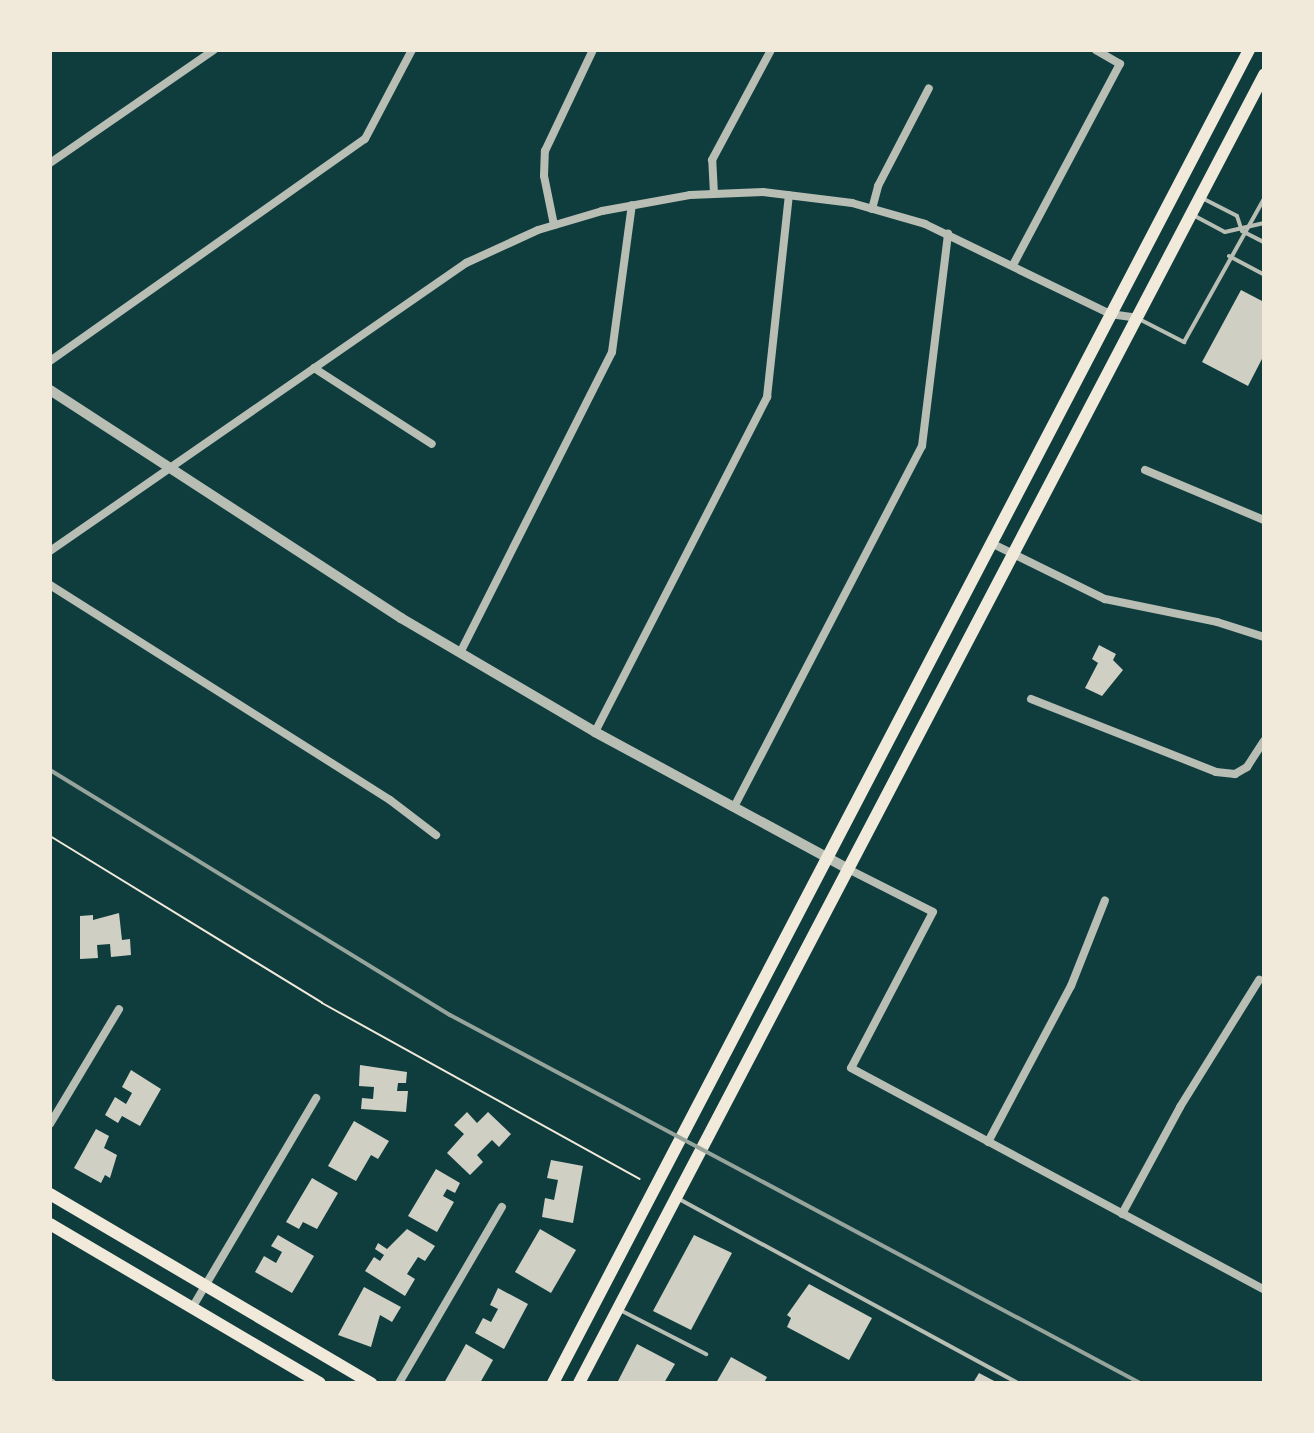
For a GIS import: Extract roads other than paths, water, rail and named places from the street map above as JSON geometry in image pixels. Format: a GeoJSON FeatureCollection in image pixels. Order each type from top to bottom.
{"type":"FeatureCollection","features":[{"type":"Feature","properties":{"kind":"main road"},"geometry":{"type":"LineString","coordinates":[[553,1383],[1249,50]]}},
{"type":"Feature","properties":{"kind":"main road"},"geometry":{"type":"LineString","coordinates":[[579,1383],[1264,75]]}},
{"type":"Feature","properties":{"kind":"main road"},"geometry":{"type":"LineString","coordinates":[[50,1194],[371,1383]]}},
{"type":"Feature","properties":{"kind":"main road"},"geometry":{"type":"LineString","coordinates":[[50,1224],[320,1383]]}},
{"type":"Feature","properties":{"kind":"street"},"geometry":{"type":"LineString","coordinates":[[50,163],[214,50]]}},
{"type":"Feature","properties":{"kind":"street"},"geometry":{"type":"LineString","coordinates":[[50,361],[365,139],[412,50]]}},
{"type":"Feature","properties":{"kind":"street"},"geometry":{"type":"LineString","coordinates":[[554,225],[544,176],[545,151],[593,50]]}},
{"type":"Feature","properties":{"kind":"street"},"geometry":{"type":"LineString","coordinates":[[714,194],[712,160],[771,50]]}},
{"type":"Feature","properties":{"kind":"street"},"geometry":{"type":"LineString","coordinates":[[1013,265],[1120,64],[1096,50]]}},
{"type":"Feature","properties":{"kind":"street"},"geometry":{"type":"LineString","coordinates":[[872,209],[878,186],[929,88]]}},
{"type":"Feature","properties":{"kind":"street"},"geometry":{"type":"LineString","coordinates":[[50,551],[170,472],[466,263],[554,225],[632,205],[714,194],[789,195],[872,209],[948,234],[1110,314],[1137,318]]}},
{"type":"Feature","properties":{"kind":"street"},"geometry":{"type":"LineString","coordinates":[[595,732],[767,397],[789,195]]}},
{"type":"Feature","properties":{"kind":"street"},"geometry":{"type":"LineString","coordinates":[[460,653],[612,352],[632,205]]}},
{"type":"Feature","properties":{"kind":"street"},"geometry":{"type":"LineString","coordinates":[[734,807],[922,446],[948,234]]}},
{"type":"Feature","properties":{"kind":"street"},"geometry":{"type":"LineString","coordinates":[[314,368],[432,444]]}},
{"type":"Feature","properties":{"kind":"street"},"geometry":{"type":"LineString","coordinates":[[50,390],[170,472],[460,653],[595,732],[933,912],[851,1068],[1264,1289]]}},
{"type":"Feature","properties":{"kind":"street"},"geometry":{"type":"LineString","coordinates":[[1145,470],[1264,520]]}},
{"type":"Feature","properties":{"kind":"street"},"geometry":{"type":"LineString","coordinates":[[991,543],[1105,599],[1217,622],[1264,637]]}},
{"type":"Feature","properties":{"kind":"street"},"geometry":{"type":"LineString","coordinates":[[50,585],[390,800],[436,835]]}},
{"type":"Feature","properties":{"kind":"street"},"geometry":{"type":"LineString","coordinates":[[1031,699],[1216,772],[1235,774],[1247,767],[1264,741]]}},
{"type":"Feature","properties":{"kind":"street"},"geometry":{"type":"LineString","coordinates":[[988,1142],[1071,986],[1105,900]]}},
{"type":"Feature","properties":{"kind":"street"},"geometry":{"type":"LineString","coordinates":[[1122,1214],[1180,1107],[1259,980]]}},
{"type":"Feature","properties":{"kind":"street"},"geometry":{"type":"LineString","coordinates":[[50,1124],[119,1009]]}},
{"type":"Feature","properties":{"kind":"street"},"geometry":{"type":"LineString","coordinates":[[192,1308],[316,1098]]}},
{"type":"Feature","properties":{"kind":"street"},"geometry":{"type":"LineString","coordinates":[[399,1383],[502,1207]]}},
{"type":"Feature","properties":{"kind":"lane"},"geometry":{"type":"LineString","coordinates":[[1200,196],[1237,216],[1242,231],[1264,242]]}},
{"type":"Feature","properties":{"kind":"lane"},"geometry":{"type":"LineString","coordinates":[[1137,318],[1184,342],[1242,231],[1264,199]]}},
{"type":"Feature","properties":{"kind":"lane"},"geometry":{"type":"LineString","coordinates":[[1190,214],[1225,232],[1242,231],[1264,223]]}},
{"type":"Feature","properties":{"kind":"lane"},"geometry":{"type":"LineString","coordinates":[[1229,256],[1264,275]]}},
{"type":"Feature","properties":{"kind":"lane"},"geometry":{"type":"LineString","coordinates":[[676,1198],[1018,1383]]}},
{"type":"Feature","properties":{"kind":"lane"},"geometry":{"type":"LineString","coordinates":[[617,1308],[706,1354]]}},
{"type":"Feature","properties":{"kind":"railway"},"geometry":{"type":"LineString","coordinates":[[50,770],[450,1015],[1140,1383]]}}]}
